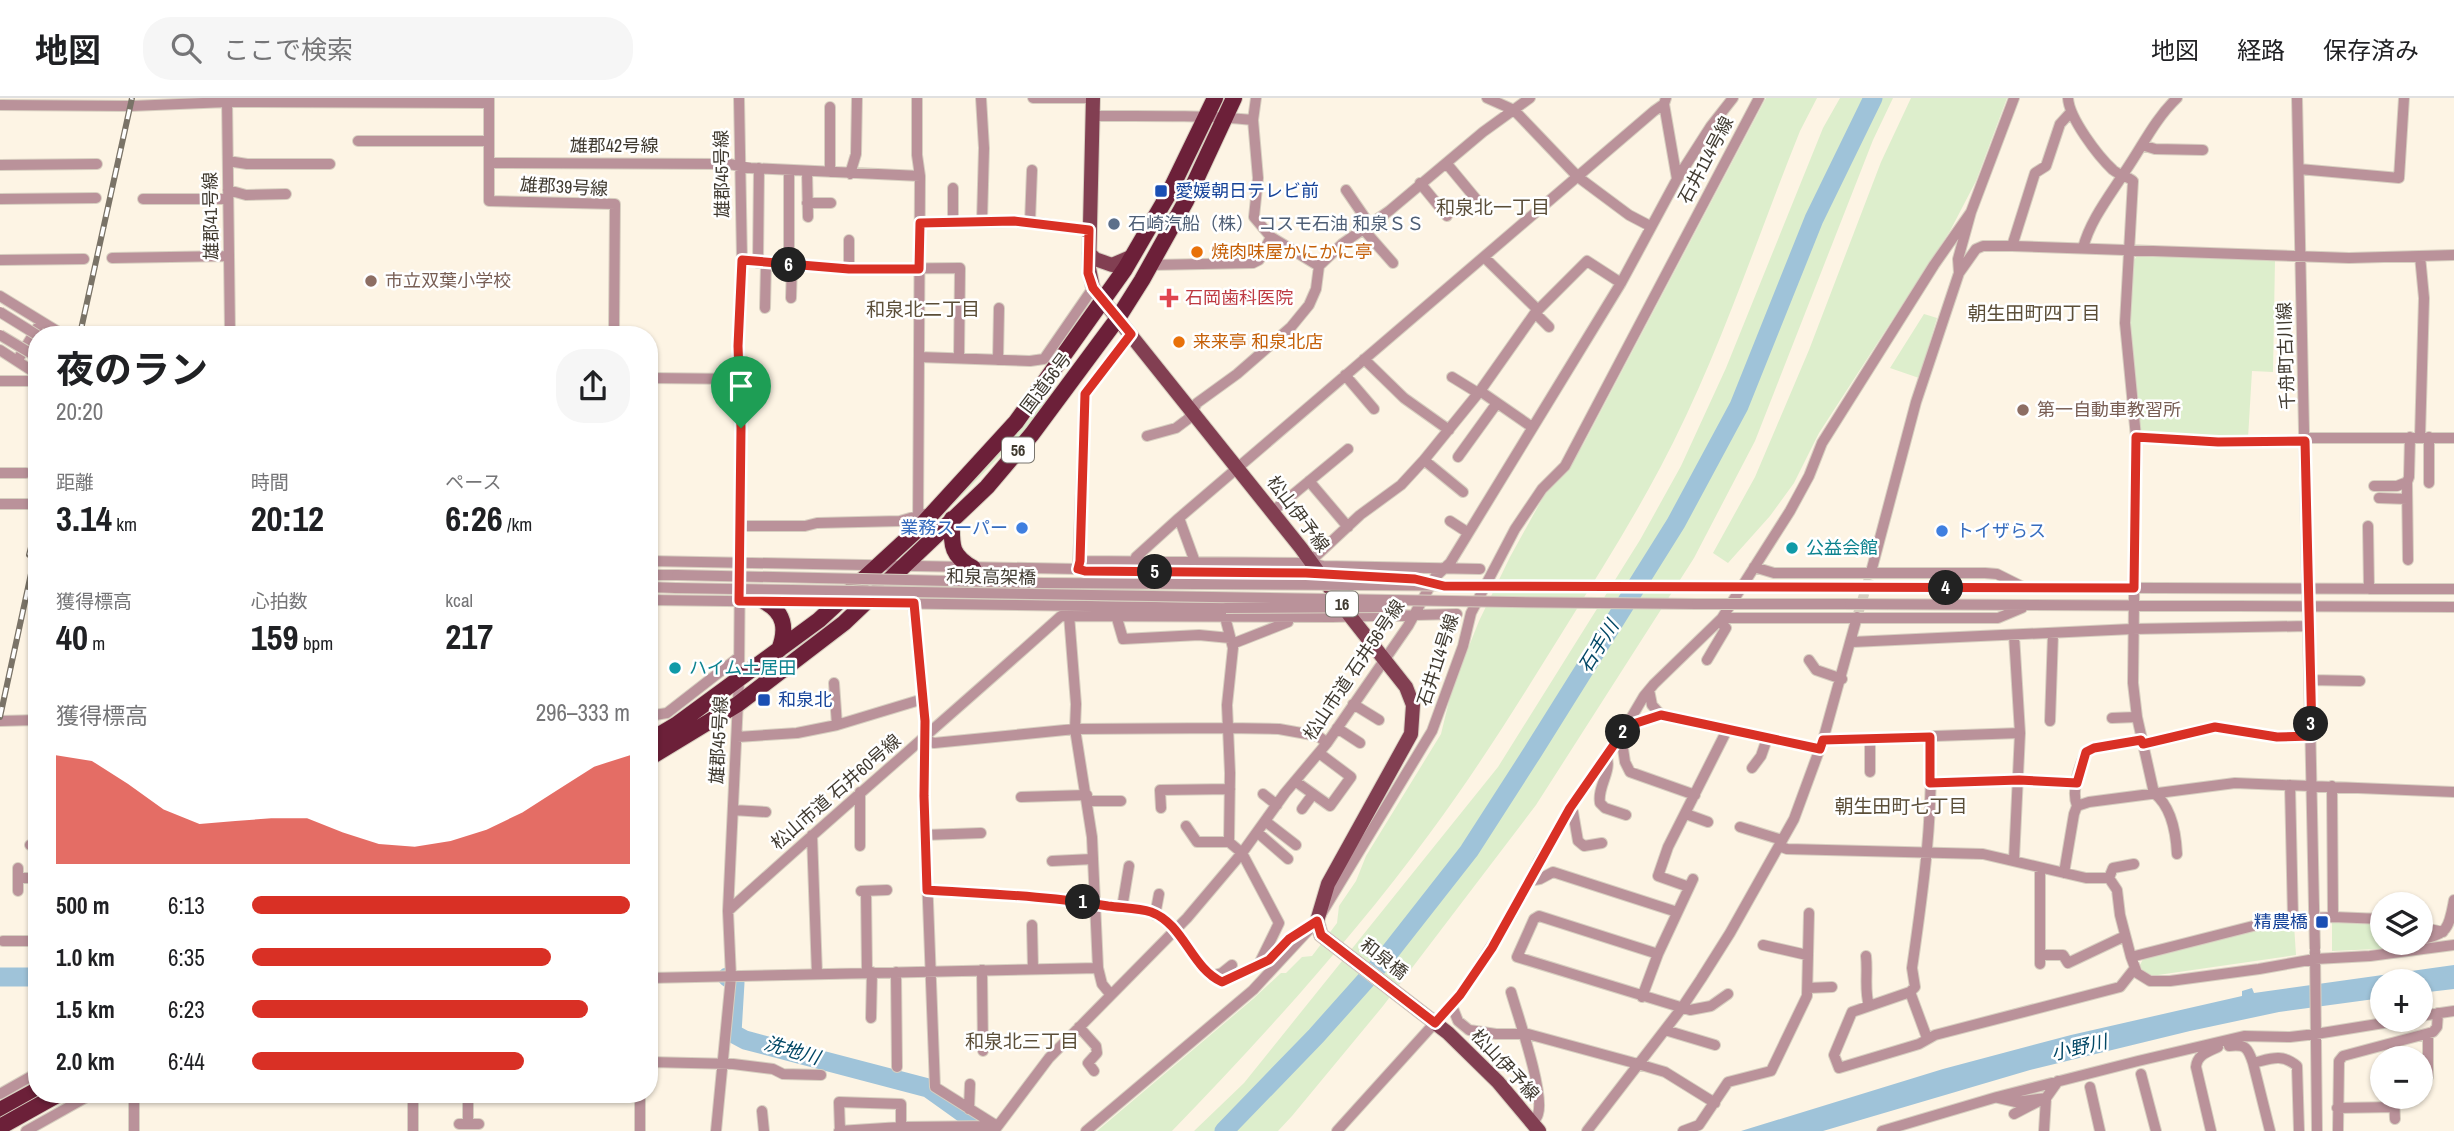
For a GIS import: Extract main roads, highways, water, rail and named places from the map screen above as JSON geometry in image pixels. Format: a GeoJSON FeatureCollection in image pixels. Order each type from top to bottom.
{"type":"FeatureCollection","features":[{"type":"Feature","properties":{"kind":"highway","name":"国道56号"},"geometry":{"type":"LineString","coordinates":[[658,736],[739,680],[840,601],[918,522],[937,508],[1016,422],[1104,302],[1133,257],[1168,195],[1215,98]]}},
{"type":"Feature","properties":{"kind":"highway","name":"国道56号"},"geometry":{"type":"LineString","coordinates":[[658,753],[738,704],[827,637],[987,487],[1032,434],[1118,318],[1186,201],[1234,98]]}},
{"type":"Feature","properties":{"kind":"highway"},"geometry":{"type":"LineString","coordinates":[[952,519],[953,548],[959,559],[973,568]]}},
{"type":"Feature","properties":{"kind":"highway"},"geometry":{"type":"LineString","coordinates":[[765,602],[774,607],[783,620],[785,630],[779,650]]}},
{"type":"Feature","properties":{"kind":"highway"},"geometry":{"type":"LineString","coordinates":[[0,1111],[28,1095]]}},
{"type":"Feature","properties":{"kind":"highway"},"geometry":{"type":"LineString","coordinates":[[1,1128],[44,1103]]}},
{"type":"Feature","properties":{"kind":"main road"},"geometry":{"type":"LineString","coordinates":[[1093,98],[1089,253],[1112,265],[1133,257]]}},
{"type":"Feature","properties":{"kind":"main road","name":"松山伊予線"},"geometry":{"type":"LineString","coordinates":[[1089,253],[1088,273],[1093,288],[1273,511],[1406,687],[1413,705],[1411,734],[1328,884],[1317,921],[1321,935],[1336,946]]}},
{"type":"Feature","properties":{"kind":"main road","name":"和泉橋"},"geometry":{"type":"LineString","coordinates":[[1336,946],[1407,1002]]}},
{"type":"Feature","properties":{"kind":"main road","name":"松山伊予線"},"geometry":{"type":"LineString","coordinates":[[1407,1002],[1448,1033],[1498,1083],[1535,1127]]}},
{"type":"Feature","properties":{"kind":"water"},"geometry":{"type":"Polygon","coordinates":[[[2454,965],[2454,989],[2433,991],[2433,969],[2425,969],[2454,965]]]}},
{"type":"Feature","properties":{"kind":"water","name":"小野川"},"geometry":{"type":"Polygon","coordinates":[[[2370,977],[2370,1000],[2279,1012],[2190,1031],[2030,1070],[1823,1131],[1741,1131],[1943,1069],[2071,1035],[2242,996],[2242,991],[2252,988],[2254,993],[2370,977]]]}},
{"type":"Feature","properties":{"kind":"waterway","name":"石手川"},"geometry":{"type":"LineString","coordinates":[[1224,1131],[1316,1036],[1382,962],[1469,851],[1532,753],[1676,523],[1739,406],[1814,219],[1873,98]]}},
{"type":"Feature","properties":{"kind":"waterway","name":"洗地川"},"geometry":{"type":"LineString","coordinates":[[0,977],[28,977]]}},
{"type":"Feature","properties":{"kind":"waterway","name":"洗地川"},"geometry":{"type":"LineString","coordinates":[[727,977],[735,983],[732,1033],[745,1040],[928,1088],[977,1123]]}},
{"type":"Feature","properties":{"kind":"tunnel"},"geometry":{"type":"LineString","coordinates":[[1857,617],[1871,572]]}},
{"type":"Feature","properties":{"kind":"railway"},"geometry":{"type":"LineString","coordinates":[[82,326],[132,98]]}},
{"type":"Feature","properties":{"kind":"railway"},"geometry":{"type":"LineString","coordinates":[[0,717],[28,588]]}},
{"type":"Feature","properties":{"kind":"place","name":"愛媛朝日テレビ前"},"geometry":{"type":"Point","coordinates":[1161,191]}},
{"type":"Feature","properties":{"kind":"place","name":"石崎汽船（株） コスモ石油 和泉ＳＳ"},"geometry":{"type":"Point","coordinates":[1114,224]}},
{"type":"Feature","properties":{"kind":"place","name":"焼肉味屋かにかに亭"},"geometry":{"type":"Point","coordinates":[1197,252]}},
{"type":"Feature","properties":{"kind":"place","name":"市立双葉小学校"},"geometry":{"type":"Point","coordinates":[371,281]}},
{"type":"Feature","properties":{"kind":"place","name":"石岡歯科医院"},"geometry":{"type":"Point","coordinates":[1169,298]}},
{"type":"Feature","properties":{"kind":"place","name":"来来亭 和泉北店"},"geometry":{"type":"Point","coordinates":[1179,342]}},
{"type":"Feature","properties":{"kind":"place","name":"第一自動車教習所"},"geometry":{"type":"Point","coordinates":[2023,410]}},
{"type":"Feature","properties":{"kind":"place","name":"業務スーパー"},"geometry":{"type":"Point","coordinates":[1022,528]}},
{"type":"Feature","properties":{"kind":"place","name":"トイザらス"},"geometry":{"type":"Point","coordinates":[1942,531]}},
{"type":"Feature","properties":{"kind":"place","name":"公益会館"},"geometry":{"type":"Point","coordinates":[1792,548]}},
{"type":"Feature","properties":{"kind":"place","name":"ハイム土居田"},"geometry":{"type":"Point","coordinates":[675,668]}},
{"type":"Feature","properties":{"kind":"place","name":"和泉北"},"geometry":{"type":"Point","coordinates":[764,700]}},
{"type":"Feature","properties":{"kind":"place","name":"精農橋"},"geometry":{"type":"Point","coordinates":[2322,922]}},
{"type":"Feature","properties":{"kind":"district","name":"和泉北一丁目"},"geometry":{"type":"Point","coordinates":[1493,207]}},
{"type":"Feature","properties":{"kind":"district","name":"和泉北二丁目"},"geometry":{"type":"Point","coordinates":[923,309]}},
{"type":"Feature","properties":{"kind":"district","name":"朝生田町四丁目"},"geometry":{"type":"Point","coordinates":[2034,313]}},
{"type":"Feature","properties":{"kind":"district","name":"朝生田町七丁目"},"geometry":{"type":"Point","coordinates":[1901,806]}},
{"type":"Feature","properties":{"kind":"district","name":"和泉北三丁目"},"geometry":{"type":"Point","coordinates":[1022,1041]}}]}
